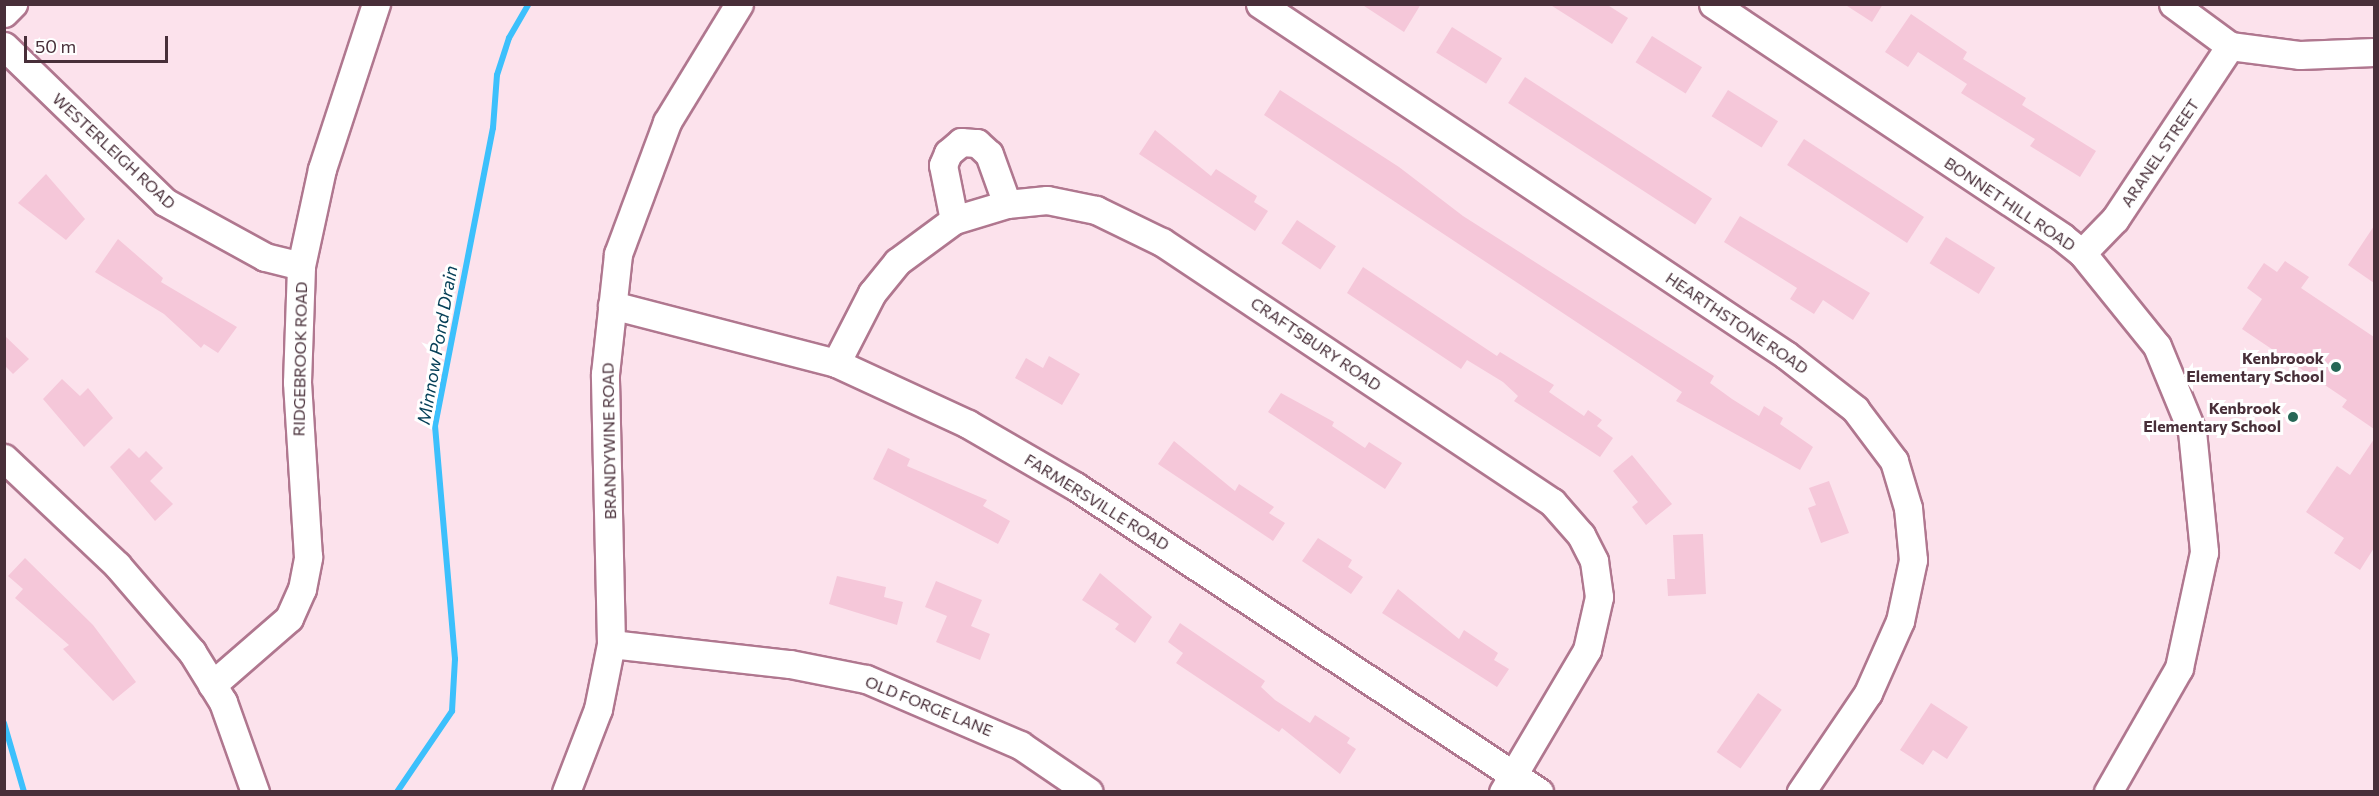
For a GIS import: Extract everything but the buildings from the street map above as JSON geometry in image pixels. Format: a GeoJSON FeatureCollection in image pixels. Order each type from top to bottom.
{"type":"FeatureCollection","features":[{"type":"Feature","properties":{"kind":"street"},"geometry":{"type":"LineString","coordinates":[[4,12],[13,4]]}},
{"type":"Feature","properties":{"kind":"street","name":"RIDGEBROOK ROAD"},"geometry":{"type":"LineString","coordinates":[[213,685],[289,618],[302,589],[308,557],[297,382],[301,266],[322,169],[376,4]]}},
{"type":"Feature","properties":{"kind":"street","name":"BRANDYWINE ROAD"},"geometry":{"type":"LineString","coordinates":[[566,792],[598,709],[611,644],[605,374],[618,254],[667,123],[739,4]]}},
{"type":"Feature","properties":{"kind":"street","name":"HEARTHSTONE ROAD"},"geometry":{"type":"LineString","coordinates":[[1260,4],[1786,355],[1855,409],[1894,461],[1908,508],[1913,561],[1900,621],[1868,693],[1801,792]]}},
{"type":"Feature","properties":{"kind":"street","name":"BONNET HILL ROAD"},"geometry":{"type":"LineString","coordinates":[[1713,4],[2082,253],[2157,346],[2192,431],[2204,516],[2200,590],[2179,668],[2108,792]]}},
{"type":"Feature","properties":{"kind":"street"},"geometry":{"type":"LineString","coordinates":[[2173,4],[2230,46],[2300,55],[2374,52]]}},
{"type":"Feature","properties":{"kind":"street","name":"WESTERLEIGH ROAD"},"geometry":{"type":"LineString","coordinates":[[4,46],[165,202],[265,257],[301,266]]}},
{"type":"Feature","properties":{"kind":"street","name":"ARANEL STREET"},"geometry":{"type":"LineString","coordinates":[[2082,253],[2115,219],[2230,46]]}},
{"type":"Feature","properties":{"kind":"street"},"geometry":{"type":"LineString","coordinates":[[954,220],[943,165],[948,153],[961,142],[977,143],[988,154],[1007,204]]}},
{"type":"Feature","properties":{"kind":"street","name":"CRAFTSBURY ROAD"},"geometry":{"type":"LineString","coordinates":[[836,363],[872,293],[897,262],[954,220],[1007,204],[1047,200],[1096,210],[1162,242],[1567,514],[1594,561],[1599,597],[1587,650],[1509,783]]}},
{"type":"Feature","properties":{"kind":"street","name":"FARMERSVILLE ROAD"},"geometry":{"type":"LineString","coordinates":[[612,305],[836,363],[968,424],[1075,486],[1509,783],[1539,792]]}},
{"type":"Feature","properties":{"kind":"street"},"geometry":{"type":"LineString","coordinates":[[4,458],[117,565],[192,652],[213,685],[255,792]]}},
{"type":"Feature","properties":{"kind":"street","name":"OLD FORGE LANE"},"geometry":{"type":"LineString","coordinates":[[611,644],[790,664],[866,679],[1020,745],[1089,792]]}},
{"type":"Feature","properties":{"kind":"waterway","name":"Minnow Pond Drain"},"geometry":{"type":"LineString","coordinates":[[397,792],[452,711],[455,659],[435,426],[493,128],[497,75],[509,38],[529,4]]}},
{"type":"Feature","properties":{"kind":"waterway","name":"Minnow Pond Drain"},"geometry":{"type":"LineString","coordinates":[[4,723],[24,792]]}},
{"type":"Feature","properties":{"kind":"place","name":"Kenbroook Elementary School"},"geometry":{"type":"Point","coordinates":[2336,367]}},
{"type":"Feature","properties":{"kind":"place","name":"Kenbrook Elementary School"},"geometry":{"type":"Point","coordinates":[2293,417]}}]}
